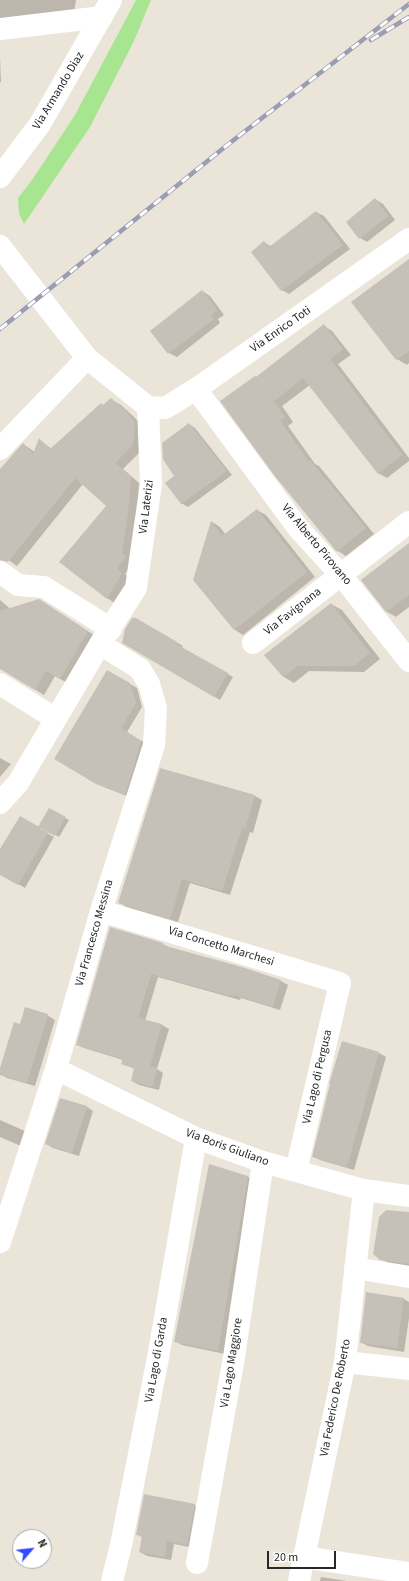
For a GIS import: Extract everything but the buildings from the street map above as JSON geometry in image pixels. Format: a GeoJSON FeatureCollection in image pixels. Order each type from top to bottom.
{"type":"FeatureCollection","features":[{"type":"Feature","properties":{"kind":"street"},"geometry":{"type":"LineString","coordinates":[[0,30],[107,8]]}},
{"type":"Feature","properties":{"kind":"street","name":"Via Armando Diaz"},"geometry":{"type":"LineString","coordinates":[[0,177],[40,124],[107,8]]}},
{"type":"Feature","properties":{"kind":"street","name":"Via Enrico Toti"},"geometry":{"type":"LineString","coordinates":[[148,407],[165,408],[196,389],[409,239]]}},
{"type":"Feature","properties":{"kind":"street"},"geometry":{"type":"LineString","coordinates":[[0,246],[81,350],[148,407]]}},
{"type":"Feature","properties":{"kind":"street"},"geometry":{"type":"LineString","coordinates":[[0,449],[81,350]]}},
{"type":"Feature","properties":{"kind":"street","name":"Via Alberto Pirovano"},"geometry":{"type":"LineString","coordinates":[[196,389],[298,528],[341,575],[409,661]]}},
{"type":"Feature","properties":{"kind":"street","name":"Via Laterizi"},"geometry":{"type":"LineString","coordinates":[[0,803],[18,783],[136,588],[151,484],[148,407]]}},
{"type":"Feature","properties":{"kind":"street","name":"Via Favignana"},"geometry":{"type":"LineString","coordinates":[[253,642],[409,522]]}},
{"type":"Feature","properties":{"kind":"street"},"geometry":{"type":"LineString","coordinates":[[0,572],[18,585],[44,587],[105,637]]}},
{"type":"Feature","properties":{"kind":"street","name":"Via Francesco Messina"},"geometry":{"type":"LineString","coordinates":[[0,1242],[56,1070],[101,911],[154,745],[156,708],[149,684],[140,669],[105,637]]}},
{"type":"Feature","properties":{"kind":"street"},"geometry":{"type":"LineString","coordinates":[[0,684],[56,719]]}},
{"type":"Feature","properties":{"kind":"street","name":"Via Concetto Marchesi"},"geometry":{"type":"LineString","coordinates":[[101,911],[340,983]]}},
{"type":"Feature","properties":{"kind":"street","name":"Via Lago di Pergusa"},"geometry":{"type":"LineString","coordinates":[[296,1171],[340,983]]}},
{"type":"Feature","properties":{"kind":"street","name":"Via Boris Giuliano"},"geometry":{"type":"LineString","coordinates":[[56,1070],[196,1138],[263,1162],[364,1190],[409,1196]]}},
{"type":"Feature","properties":{"kind":"street","name":"Via Lago di Garda"},"geometry":{"type":"LineString","coordinates":[[112,1581],[121,1545],[158,1358],[196,1138]]}},
{"type":"Feature","properties":{"kind":"street","name":"Via Lago Maggiore"},"geometry":{"type":"LineString","coordinates":[[197,1563],[234,1357],[263,1162]]}},
{"type":"Feature","properties":{"kind":"street","name":"Via Federico De Roberto"},"geometry":{"type":"LineString","coordinates":[[299,1581],[345,1362],[364,1190]]}},
{"type":"Feature","properties":{"kind":"street"},"geometry":{"type":"LineString","coordinates":[[355,1268],[409,1276]]}},
{"type":"Feature","properties":{"kind":"street"},"geometry":{"type":"LineString","coordinates":[[345,1362],[409,1369]]}},
{"type":"Feature","properties":{"kind":"street"},"geometry":{"type":"LineString","coordinates":[[303,1557],[409,1573]]}},
{"type":"Feature","properties":{"kind":"green space"},"geometry":{"type":"Polygon","coordinates":[[[136,0],[151,0],[134,41],[90,127],[24,224],[19,214],[18,198],[32,180],[75,115],[136,0]]]}},
{"type":"Feature","properties":{"kind":"railway"},"geometry":{"type":"LineString","coordinates":[[0,329],[226,146],[409,4]]}},
{"type":"Feature","properties":{"kind":"railway"},"geometry":{"type":"LineString","coordinates":[[371,40],[409,17]]}}]}
